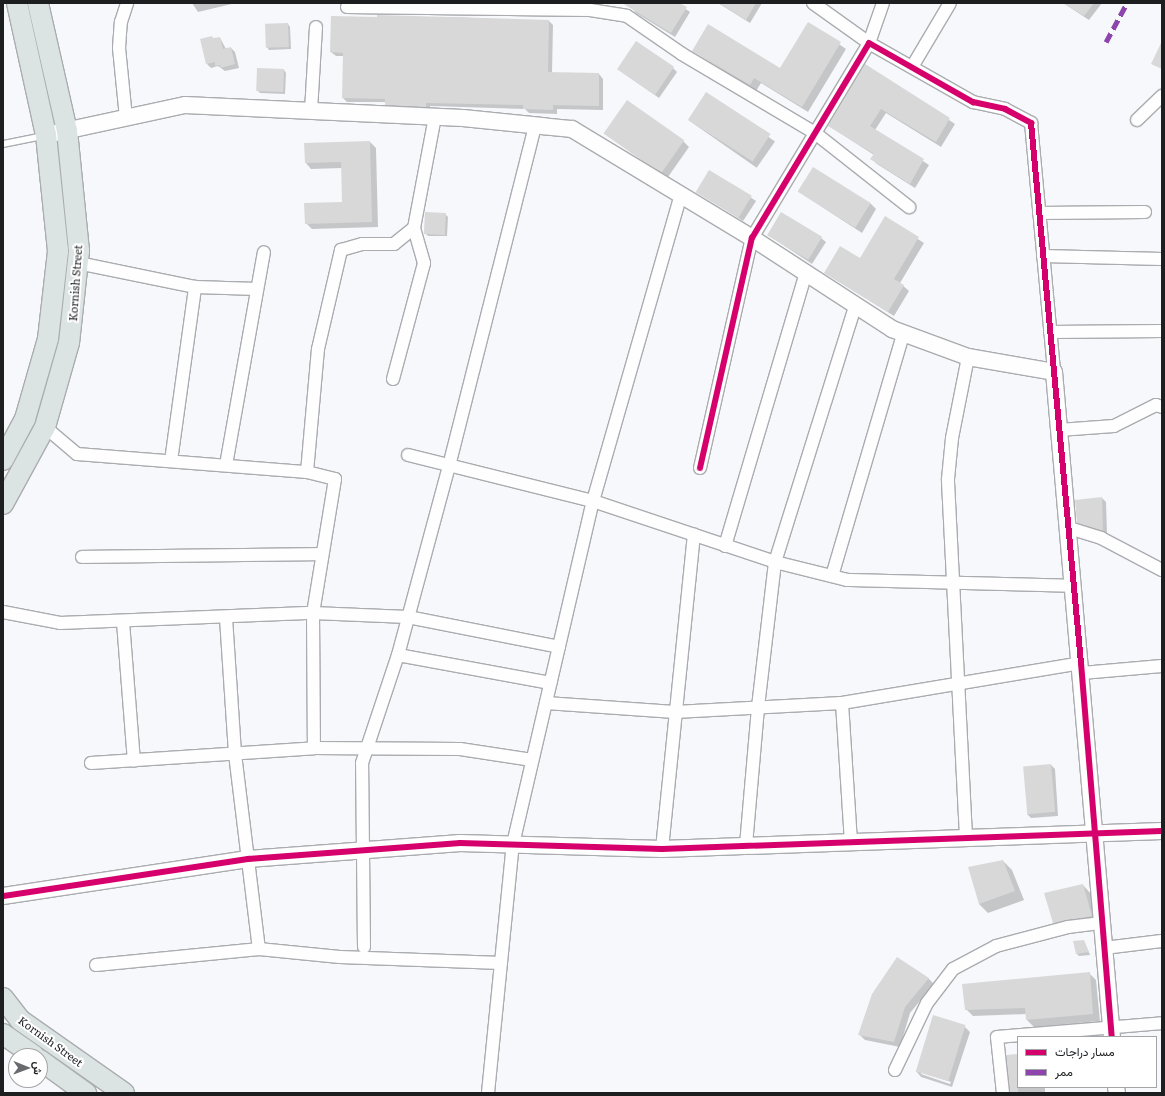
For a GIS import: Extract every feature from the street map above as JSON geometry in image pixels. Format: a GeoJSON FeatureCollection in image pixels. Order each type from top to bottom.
{"type":"FeatureCollection","features":[{"type":"Feature","properties":{"kind":"main road","name":"Kornish Street"},"geometry":{"type":"LineString","coordinates":[[3,460],[25,419],[48,339],[58,251],[46,135],[17,3]]}},
{"type":"Feature","properties":{"kind":"main road","name":"Kornish Street"},"geometry":{"type":"LineString","coordinates":[[3,504],[45,427],[69,343],[79,251],[67,131],[38,3]]}},
{"type":"Feature","properties":{"kind":"main road","name":"Kornish Street"},"geometry":{"type":"LineString","coordinates":[[3,998],[20,1020],[124,1093]]}},
{"type":"Feature","properties":{"kind":"main road","name":"Kornish Street"},"geometry":{"type":"LineString","coordinates":[[3,1034],[23,1048]]}},
{"type":"Feature","properties":{"kind":"main road","name":"Kornish Street"},"geometry":{"type":"LineString","coordinates":[[48,1066],[86,1093]]}},
{"type":"Feature","properties":{"kind":"street"},"geometry":{"type":"LineString","coordinates":[[126,118],[119,48],[121,22],[127,3]]}},
{"type":"Feature","properties":{"kind":"street"},"geometry":{"type":"LineString","coordinates":[[813,3],[869,43],[973,102],[1005,109],[1031,123],[1069,528],[1093,833],[1111,1033]]}},
{"type":"Feature","properties":{"kind":"street"},"geometry":{"type":"LineString","coordinates":[[700,468],[752,238],[869,43],[883,3]]}},
{"type":"Feature","properties":{"kind":"street"},"geometry":{"type":"LineString","coordinates":[[912,67],[950,3]]}},
{"type":"Feature","properties":{"kind":"street"},"geometry":{"type":"LineString","coordinates":[[346,7],[590,10],[628,16],[682,54],[815,133],[909,208]]}},
{"type":"Feature","properties":{"kind":"street"},"geometry":{"type":"LineString","coordinates":[[311,111],[316,27]]}},
{"type":"Feature","properties":{"kind":"street"},"geometry":{"type":"LineString","coordinates":[[1137,120],[1162,96]]}},
{"type":"Feature","properties":{"kind":"street"},"geometry":{"type":"LineString","coordinates":[[46,135],[185,105],[435,117],[572,129],[752,238],[892,329],[968,357],[1054,372]]}},
{"type":"Feature","properties":{"kind":"street"},"geometry":{"type":"LineString","coordinates":[[393,379],[424,263],[414,228],[435,117]]}},
{"type":"Feature","properties":{"kind":"street"},"geometry":{"type":"LineString","coordinates":[[364,947],[362,763],[398,655],[449,466],[535,125]]}},
{"type":"Feature","properties":{"kind":"street"},"geometry":{"type":"LineString","coordinates":[[488,1093],[513,844],[593,501],[681,195]]}},
{"type":"Feature","properties":{"kind":"street"},"geometry":{"type":"LineString","coordinates":[[1039,213],[1145,212]]}},
{"type":"Feature","properties":{"kind":"street"},"geometry":{"type":"LineString","coordinates":[[307,472],[318,349],[341,250],[362,244],[394,244],[414,228]]}},
{"type":"Feature","properties":{"kind":"street"},"geometry":{"type":"LineString","coordinates":[[226,465],[264,252]]}},
{"type":"Feature","properties":{"kind":"street"},"geometry":{"type":"LineString","coordinates":[[1043,256],[1162,259]]}},
{"type":"Feature","properties":{"kind":"street"},"geometry":{"type":"LineString","coordinates":[[78,263],[195,287],[257,289]]}},
{"type":"Feature","properties":{"kind":"street"},"geometry":{"type":"LineString","coordinates":[[725,546],[806,273]]}},
{"type":"Feature","properties":{"kind":"street"},"geometry":{"type":"LineString","coordinates":[[171,461],[195,287]]}},
{"type":"Feature","properties":{"kind":"street"},"geometry":{"type":"LineString","coordinates":[[746,845],[758,707],[775,562],[855,306]]}},
{"type":"Feature","properties":{"kind":"street"},"geometry":{"type":"LineString","coordinates":[[1050,332],[1162,331]]}},
{"type":"Feature","properties":{"kind":"street"},"geometry":{"type":"LineString","coordinates":[[832,576],[904,334]]}},
{"type":"Feature","properties":{"kind":"street"},"geometry":{"type":"LineString","coordinates":[[966,837],[948,479],[952,438],[968,357]]}},
{"type":"Feature","properties":{"kind":"street"},"geometry":{"type":"LineString","coordinates":[[1059,430],[1114,426],[1156,405],[1162,407]]}},
{"type":"Feature","properties":{"kind":"street"},"geometry":{"type":"LineString","coordinates":[[45,427],[77,454],[307,472],[335,479],[312,613],[314,748]]}},
{"type":"Feature","properties":{"kind":"street"},"geometry":{"type":"LineString","coordinates":[[408,455],[593,501],[775,562],[847,580],[1074,586]]}},
{"type":"Feature","properties":{"kind":"street"},"geometry":{"type":"LineString","coordinates":[[1069,528],[1101,538],[1162,570]]}},
{"type":"Feature","properties":{"kind":"street"},"geometry":{"type":"LineString","coordinates":[[662,849],[694,535]]}},
{"type":"Feature","properties":{"kind":"street"},"geometry":{"type":"LineString","coordinates":[[82,557],[322,554]]}},
{"type":"Feature","properties":{"kind":"street"},"geometry":{"type":"LineString","coordinates":[[3,612],[60,623],[226,618],[312,613],[408,617],[559,646]]}},
{"type":"Feature","properties":{"kind":"street"},"geometry":{"type":"LineString","coordinates":[[226,618],[235,754],[260,949]]}},
{"type":"Feature","properties":{"kind":"street"},"geometry":{"type":"LineString","coordinates":[[123,622],[134,760]]}},
{"type":"Feature","properties":{"kind":"street"},"geometry":{"type":"LineString","coordinates":[[398,655],[550,684]]}},
{"type":"Feature","properties":{"kind":"street"},"geometry":{"type":"LineString","coordinates":[[546,703],[675,712],[842,703],[958,684],[1081,668],[1162,666]]}},
{"type":"Feature","properties":{"kind":"street"},"geometry":{"type":"LineString","coordinates":[[842,703],[851,842]]}},
{"type":"Feature","properties":{"kind":"street"},"geometry":{"type":"LineString","coordinates":[[91,763],[314,748],[367,750],[460,749],[532,760]]}},
{"type":"Feature","properties":{"kind":"street"},"geometry":{"type":"LineString","coordinates":[[3,896],[248,859],[460,843],[662,849],[1162,831]]}},
{"type":"Feature","properties":{"kind":"street"},"geometry":{"type":"LineString","coordinates":[[895,1070],[927,1003],[954,969],[996,946],[1068,927],[1102,923]]}},
{"type":"Feature","properties":{"kind":"street"},"geometry":{"type":"LineString","coordinates":[[1104,948],[1162,941]]}},
{"type":"Feature","properties":{"kind":"street"},"geometry":{"type":"LineString","coordinates":[[96,965],[260,949],[340,957],[501,962]]}},
{"type":"Feature","properties":{"kind":"street"},"geometry":{"type":"LineString","coordinates":[[1026,1036],[1111,1033],[1162,1023]]}},
{"type":"Feature","properties":{"kind":"street"},"geometry":{"type":"LineString","coordinates":[[1003,1093],[997,1037],[1017,1036]]}},
{"type":"Feature","properties":{"kind":"lane"},"geometry":{"type":"LineString","coordinates":[[3,144],[46,135]]}},
{"type":"Feature","properties":{"kind":"building"},"geometry":{"type":"Polygon","coordinates":[[[622,3],[679,3],[687,7],[671,33],[622,3]]]}},
{"type":"Feature","properties":{"kind":"building"},"geometry":{"type":"Polygon","coordinates":[[[719,3],[756,3],[746,20],[719,3]]]}},
{"type":"Feature","properties":{"kind":"building"},"geometry":{"type":"Polygon","coordinates":[[[1063,3],[1094,3],[1084,16],[1063,3]]]}},
{"type":"Feature","properties":{"kind":"building"},"geometry":{"type":"Polygon","coordinates":[[[377,15],[549,20],[548,72],[599,73],[599,106],[553,105],[553,110],[523,109],[523,105],[426,103],[426,107],[385,105],[385,99],[342,98],[343,53],[330,52],[331,16],[377,17],[377,15]]]}},
{"type":"Feature","properties":{"kind":"building"},"geometry":{"type":"Polygon","coordinates":[[[808,22],[841,42],[802,107],[754,78],[750,85],[692,51],[708,24],[780,68],[808,22]]]}},
{"type":"Feature","properties":{"kind":"building"},"geometry":{"type":"Polygon","coordinates":[[[288,23],[289,47],[266,48],[265,24],[288,23]]]}},
{"type":"Feature","properties":{"kind":"building"},"geometry":{"type":"Polygon","coordinates":[[[212,36],[213,38],[220,37],[223,49],[231,47],[235,64],[220,68],[220,65],[215,66],[215,62],[206,64],[200,39],[212,36]]]}},
{"type":"Feature","properties":{"kind":"building"},"geometry":{"type":"Polygon","coordinates":[[[636,41],[674,67],[655,95],[617,69],[636,41]]]}},
{"type":"Feature","properties":{"kind":"building"},"geometry":{"type":"Polygon","coordinates":[[[1162,41],[1162,69],[1151,64],[1162,41]]]}},
{"type":"Feature","properties":{"kind":"building"},"geometry":{"type":"Polygon","coordinates":[[[865,64],[950,118],[936,142],[881,109],[870,126],[924,159],[910,184],[870,159],[874,154],[828,126],[865,64]]]}},
{"type":"Feature","properties":{"kind":"building"},"geometry":{"type":"Polygon","coordinates":[[[257,68],[284,69],[283,92],[256,91],[257,68]]]}},
{"type":"Feature","properties":{"kind":"building"},"geometry":{"type":"Polygon","coordinates":[[[706,92],[771,134],[753,162],[688,120],[706,92]]]}},
{"type":"Feature","properties":{"kind":"building"},"geometry":{"type":"Polygon","coordinates":[[[627,100],[684,140],[661,174],[603,134],[627,100]]]}},
{"type":"Feature","properties":{"kind":"building"},"geometry":{"type":"Polygon","coordinates":[[[370,141],[372,222],[305,224],[304,203],[342,202],[341,162],[305,163],[304,143],[370,141]]]}},
{"type":"Feature","properties":{"kind":"building"},"geometry":{"type":"Polygon","coordinates":[[[813,167],[871,203],[855,228],[798,192],[813,167]]]}},
{"type":"Feature","properties":{"kind":"building"},"geometry":{"type":"Polygon","coordinates":[[[709,170],[752,196],[738,218],[696,192],[709,170]]]}},
{"type":"Feature","properties":{"kind":"building"},"geometry":{"type":"Polygon","coordinates":[[[425,212],[446,213],[445,235],[424,234],[425,212]]]}},
{"type":"Feature","properties":{"kind":"building"},"geometry":{"type":"Polygon","coordinates":[[[781,212],[822,237],[808,260],[767,235],[781,212]]]}},
{"type":"Feature","properties":{"kind":"building"},"geometry":{"type":"Polygon","coordinates":[[[885,216],[919,237],[894,279],[904,285],[888,312],[824,273],[840,246],[860,258],[885,216]]]}},
{"type":"Feature","properties":{"kind":"building"},"geometry":{"type":"Polygon","coordinates":[[[1102,497],[1103,531],[1077,523],[1075,500],[1102,497]]]}},
{"type":"Feature","properties":{"kind":"building"},"geometry":{"type":"Polygon","coordinates":[[[1051,764],[1055,812],[1027,814],[1023,766],[1051,764]]]}},
{"type":"Feature","properties":{"kind":"building"},"geometry":{"type":"Polygon","coordinates":[[[1003,860],[1015,891],[979,904],[968,867],[1003,860]]]}},
{"type":"Feature","properties":{"kind":"building"},"geometry":{"type":"Polygon","coordinates":[[[1083,884],[1092,916],[1053,923],[1044,893],[1083,884]]]}},
{"type":"Feature","properties":{"kind":"building"},"geometry":{"type":"Polygon","coordinates":[[[1084,940],[1089,952],[1076,954],[1073,941],[1084,940]]]}},
{"type":"Feature","properties":{"kind":"building"},"geometry":{"type":"Polygon","coordinates":[[[897,957],[929,978],[905,1007],[894,1042],[858,1035],[872,994],[897,957]]]}},
{"type":"Feature","properties":{"kind":"building"},"geometry":{"type":"Polygon","coordinates":[[[1090,972],[1093,1014],[1026,1020],[1025,1008],[965,1010],[962,984],[1090,972]]]}},
{"type":"Feature","properties":{"kind":"building"},"geometry":{"type":"Polygon","coordinates":[[[933,1015],[966,1025],[948,1081],[916,1071],[933,1015]]]}},
{"type":"Feature","properties":{"kind":"building"},"geometry":{"type":"Polygon","coordinates":[[[1017,1054],[1018,1093],[1010,1093],[1006,1055],[1017,1054]]]}},
{"type":"Feature","properties":{"kind":"marked path"},"geometry":{"type":"LineString","coordinates":[[1106,42],[1127,3]]}},
{"type":"Feature","properties":{"kind":"cycle path"},"geometry":{"type":"LineString","coordinates":[[700,468],[752,238],[869,43],[973,102],[1005,109],[1031,123],[1081,663],[1112,1036]]}},
{"type":"Feature","properties":{"kind":"cycle path"},"geometry":{"type":"LineString","coordinates":[[3,896],[248,859],[460,843],[662,849],[1162,831]]}}]}
